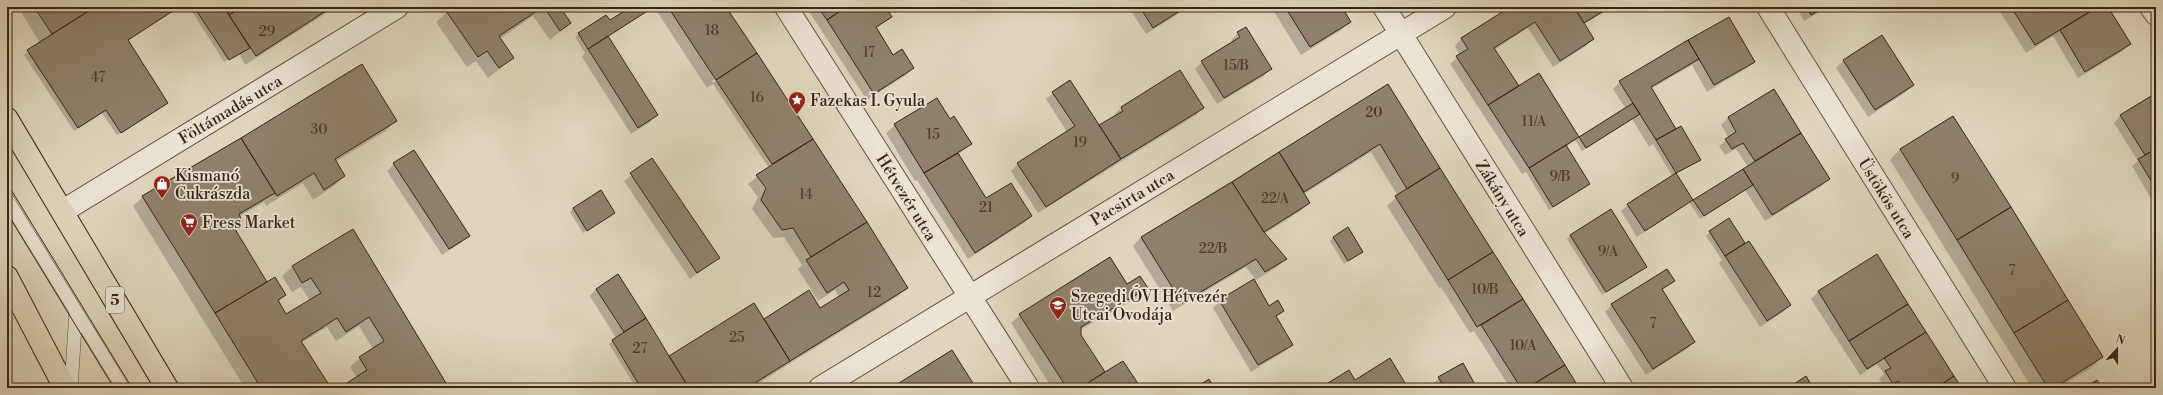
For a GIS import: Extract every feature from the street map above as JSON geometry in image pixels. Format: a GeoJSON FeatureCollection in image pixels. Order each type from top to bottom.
{"type":"FeatureCollection","features":[{"type":"Feature","properties":{"kind":"main road","name":"5"},"geometry":{"type":"LineString","coordinates":[[7,119],[167,388]]}},
{"type":"Feature","properties":{"kind":"main road"},"geometry":{"type":"LineString","coordinates":[[7,277],[65,388]]}},
{"type":"Feature","properties":{"kind":"street","name":"Föltámadás utca"},"geometry":{"type":"LineString","coordinates":[[63,211],[396,7]]}},
{"type":"Feature","properties":{"kind":"street","name":"Hétvezér utca"},"geometry":{"type":"LineString","coordinates":[[786,7],[1028,388]]}},
{"type":"Feature","properties":{"kind":"street","name":"Zákány utca"},"geometry":{"type":"LineString","coordinates":[[1384,7],[1622,388]]}},
{"type":"Feature","properties":{"kind":"street","name":"Pacsirta utca"},"geometry":{"type":"LineString","coordinates":[[820,388],[1445,7]]}},
{"type":"Feature","properties":{"kind":"street","name":"Üstökös utca"},"geometry":{"type":"LineString","coordinates":[[1768,7],[2005,388]]}},
{"type":"Feature","properties":{"kind":"street"},"geometry":{"type":"LineString","coordinates":[[2151,7],[2156,14]]}},
{"type":"Feature","properties":{"kind":"lane"},"geometry":{"type":"LineString","coordinates":[[7,199],[123,388]]}},
{"type":"Feature","properties":{"kind":"lane"},"geometry":{"type":"LineString","coordinates":[[71,388],[76,311]]}},
{"type":"Feature","properties":{"kind":"building"},"geometry":{"type":"Polygon","coordinates":[[[34,7],[95,7],[52,34],[34,7]]]}},
{"type":"Feature","properties":{"kind":"building"},"geometry":{"type":"Polygon","coordinates":[[[95,7],[107,7],[109,10],[113,7],[179,7],[128,40],[168,103],[121,133],[106,110],[78,128],[27,50],[95,7]]]}},
{"type":"Feature","properties":{"kind":"building"},"geometry":{"type":"Polygon","coordinates":[[[194,7],[224,7],[250,48],[229,60],[194,7]]]}},
{"type":"Feature","properties":{"kind":"building"},"geometry":{"type":"Polygon","coordinates":[[[224,7],[242,7],[229,15],[224,7]]]}},
{"type":"Feature","properties":{"kind":"building"},"geometry":{"type":"Polygon","coordinates":[[[242,7],[332,7],[256,56],[229,15],[242,7]]]}},
{"type":"Feature","properties":{"kind":"building"},"geometry":{"type":"Polygon","coordinates":[[[451,7],[543,7],[499,36],[514,58],[499,68],[487,51],[478,57],[446,11],[451,7]]]}},
{"type":"Feature","properties":{"kind":"building"},"geometry":{"type":"Polygon","coordinates":[[[544,7],[560,7],[571,23],[560,31],[544,7]]]}},
{"type":"Feature","properties":{"kind":"building"},"geometry":{"type":"Polygon","coordinates":[[[631,7],[648,7],[649,10],[588,49],[578,33],[606,15],[610,20],[631,7]]]}},
{"type":"Feature","properties":{"kind":"building"},"geometry":{"type":"Polygon","coordinates":[[[668,7],[726,7],[757,53],[716,80],[668,7]]]}},
{"type":"Feature","properties":{"kind":"building"},"geometry":{"type":"Polygon","coordinates":[[[818,7],[846,7],[827,20],[818,7]]]}},
{"type":"Feature","properties":{"kind":"building"},"geometry":{"type":"Polygon","coordinates":[[[846,7],[886,7],[892,17],[876,27],[893,55],[902,49],[914,68],[874,94],[827,20],[846,7]]]}},
{"type":"Feature","properties":{"kind":"building"},"geometry":{"type":"Polygon","coordinates":[[[1140,7],[1186,7],[1153,28],[1140,7]]]}},
{"type":"Feature","properties":{"kind":"building"},"geometry":{"type":"Polygon","coordinates":[[[1285,7],[1342,7],[1351,22],[1310,47],[1285,7]]]}},
{"type":"Feature","properties":{"kind":"building"},"geometry":{"type":"Polygon","coordinates":[[[1510,7],[1574,7],[1594,39],[1560,61],[1535,22],[1494,48],[1519,86],[1488,105],[1456,56],[1468,49],[1461,38],[1510,7]]]}},
{"type":"Feature","properties":{"kind":"building"},"geometry":{"type":"Polygon","coordinates":[[[1574,7],[1610,7],[1584,23],[1574,7]]]}},
{"type":"Feature","properties":{"kind":"building"},"geometry":{"type":"Polygon","coordinates":[[[1806,7],[1825,7],[1811,15],[1806,7]]]}},
{"type":"Feature","properties":{"kind":"building"},"geometry":{"type":"Polygon","coordinates":[[[2011,7],[2091,7],[2093,10],[2035,45],[2011,7]]]}},
{"type":"Feature","properties":{"kind":"building"},"geometry":{"type":"Polygon","coordinates":[[[2097,7],[2108,7],[2131,44],[2085,72],[2060,30],[2097,7]]]}},
{"type":"Feature","properties":{"kind":"building"},"geometry":{"type":"Polygon","coordinates":[[[1729,17],[1755,62],[1714,85],[1688,40],[1729,17]]]}},
{"type":"Feature","properties":{"kind":"building"},"geometry":{"type":"Polygon","coordinates":[[[1246,27],[1272,69],[1224,98],[1201,61],[1240,37],[1237,32],[1246,27]]]}},
{"type":"Feature","properties":{"kind":"building"},"geometry":{"type":"Polygon","coordinates":[[[1882,35],[1914,85],[1875,110],[1843,60],[1882,35]]]}},
{"type":"Feature","properties":{"kind":"building"},"geometry":{"type":"Polygon","coordinates":[[[608,36],[658,115],[638,128],[588,49],[608,36]]]}},
{"type":"Feature","properties":{"kind":"building"},"geometry":{"type":"Polygon","coordinates":[[[1688,40],[1699,59],[1651,87],[1676,129],[1656,140],[1619,81],[1688,40]]]}},
{"type":"Feature","properties":{"kind":"building"},"geometry":{"type":"Polygon","coordinates":[[[757,53],[813,139],[772,164],[716,80],[757,53]]]}},
{"type":"Feature","properties":{"kind":"building"},"geometry":{"type":"Polygon","coordinates":[[[362,64],[397,121],[335,159],[345,176],[324,190],[314,173],[277,196],[241,138],[362,64]]]}},
{"type":"Feature","properties":{"kind":"building"},"geometry":{"type":"Polygon","coordinates":[[[1180,70],[1204,108],[1121,159],[1099,125],[1123,111],[1121,107],[1180,70]]]}},
{"type":"Feature","properties":{"kind":"building"},"geometry":{"type":"Polygon","coordinates":[[[1539,73],[1579,137],[1529,168],[1488,105],[1539,73]]]}},
{"type":"Feature","properties":{"kind":"building"},"geometry":{"type":"Polygon","coordinates":[[[1070,80],[1121,159],[1046,207],[1017,163],[1075,126],[1052,92],[1070,80]]]}},
{"type":"Feature","properties":{"kind":"building"},"geometry":{"type":"Polygon","coordinates":[[[1388,84],[1440,168],[1407,189],[1380,144],[1304,192],[1279,152],[1388,84]]]}},
{"type":"Feature","properties":{"kind":"building"},"geometry":{"type":"Polygon","coordinates":[[[1774,89],[1801,133],[1755,161],[1743,143],[1732,149],[1725,139],[1736,132],[1728,117],[1774,89]]]}},
{"type":"Feature","properties":{"kind":"building"},"geometry":{"type":"Polygon","coordinates":[[[2156,93],[2156,149],[2145,155],[2120,115],[2156,93]]]}},
{"type":"Feature","properties":{"kind":"building"},"geometry":{"type":"Polygon","coordinates":[[[937,98],[950,119],[954,116],[972,144],[924,173],[894,124],[937,98]]]}},
{"type":"Feature","properties":{"kind":"building"},"geometry":{"type":"Polygon","coordinates":[[[1633,103],[1640,114],[1586,148],[1579,137],[1633,103]]]}},
{"type":"Feature","properties":{"kind":"building"},"geometry":{"type":"Polygon","coordinates":[[[1953,116],[2011,207],[1957,240],[1900,149],[1953,116]]]}},
{"type":"Feature","properties":{"kind":"building"},"geometry":{"type":"Polygon","coordinates":[[[1681,126],[1701,160],[1676,173],[1656,140],[1681,126]]]}},
{"type":"Feature","properties":{"kind":"building"},"geometry":{"type":"Polygon","coordinates":[[[1801,133],[1830,179],[1772,215],[1743,169],[1801,133]]]}},
{"type":"Feature","properties":{"kind":"building"},"geometry":{"type":"Polygon","coordinates":[[[241,138],[275,193],[239,214],[242,221],[235,229],[267,282],[215,313],[142,196],[241,138]]]}},
{"type":"Feature","properties":{"kind":"building"},"geometry":{"type":"Polygon","coordinates":[[[813,139],[867,222],[811,257],[793,228],[782,230],[761,200],[766,188],[756,175],[813,139]]]}},
{"type":"Feature","properties":{"kind":"building"},"geometry":{"type":"Polygon","coordinates":[[[1566,145],[1590,184],[1553,207],[1529,168],[1566,145]]]}},
{"type":"Feature","properties":{"kind":"building"},"geometry":{"type":"Polygon","coordinates":[[[2156,149],[2156,189],[2138,159],[2156,149]]]}},
{"type":"Feature","properties":{"kind":"building"},"geometry":{"type":"Polygon","coordinates":[[[414,150],[470,236],[449,249],[393,163],[414,150]]]}},
{"type":"Feature","properties":{"kind":"building"},"geometry":{"type":"Polygon","coordinates":[[[1279,152],[1310,203],[1264,232],[1232,182],[1279,152]]]}},
{"type":"Feature","properties":{"kind":"building"},"geometry":{"type":"Polygon","coordinates":[[[958,153],[986,198],[1011,183],[1032,216],[975,253],[924,173],[958,153]]]}},
{"type":"Feature","properties":{"kind":"building"},"geometry":{"type":"Polygon","coordinates":[[[652,158],[720,258],[697,273],[630,173],[652,158]]]}},
{"type":"Feature","properties":{"kind":"building"},"geometry":{"type":"Polygon","coordinates":[[[1440,168],[1493,252],[1448,280],[1395,196],[1440,168]]]}},
{"type":"Feature","properties":{"kind":"building"},"geometry":{"type":"Polygon","coordinates":[[[1743,169],[1753,185],[1704,216],[1693,200],[1743,169]]]}},
{"type":"Feature","properties":{"kind":"building"},"geometry":{"type":"Polygon","coordinates":[[[1676,173],[1693,200],[1645,231],[1627,204],[1676,173]]]}},
{"type":"Feature","properties":{"kind":"building"},"geometry":{"type":"Polygon","coordinates":[[[1232,182],[1264,232],[1287,259],[1265,272],[1256,259],[1182,303],[1141,237],[1232,182]]]}},
{"type":"Feature","properties":{"kind":"building"},"geometry":{"type":"Polygon","coordinates":[[[601,190],[615,213],[587,231],[573,208],[601,190]]]}},
{"type":"Feature","properties":{"kind":"building"},"geometry":{"type":"Polygon","coordinates":[[[2011,207],[2068,300],[2014,333],[1957,240],[2011,207]]]}},
{"type":"Feature","properties":{"kind":"building"},"geometry":{"type":"Polygon","coordinates":[[[1611,209],[1647,267],[1606,292],[1570,235],[1611,209]]]}},
{"type":"Feature","properties":{"kind":"building"},"geometry":{"type":"Polygon","coordinates":[[[1729,218],[1745,243],[1725,256],[1709,231],[1729,218]]]}},
{"type":"Feature","properties":{"kind":"building"},"geometry":{"type":"Polygon","coordinates":[[[867,222],[908,288],[790,361],[764,319],[809,290],[820,308],[849,290],[844,282],[827,293],[806,260],[867,222]]]}},
{"type":"Feature","properties":{"kind":"building"},"geometry":{"type":"Polygon","coordinates":[[[1348,227],[1363,252],[1348,261],[1333,237],[1348,227]]]}},
{"type":"Feature","properties":{"kind":"building"},"geometry":{"type":"Polygon","coordinates":[[[353,229],[449,388],[339,388],[367,370],[359,357],[384,341],[369,317],[346,332],[337,318],[301,341],[331,388],[261,388],[215,313],[275,277],[286,295],[278,300],[286,314],[321,293],[311,278],[302,283],[292,266],[353,229]]]}},
{"type":"Feature","properties":{"kind":"building"},"geometry":{"type":"Polygon","coordinates":[[[1749,241],[1791,305],[1767,321],[1725,256],[1749,241]]]}},
{"type":"Feature","properties":{"kind":"building"},"geometry":{"type":"Polygon","coordinates":[[[1493,252],[1523,299],[1477,327],[1448,280],[1493,252]]]}},
{"type":"Feature","properties":{"kind":"building"},"geometry":{"type":"Polygon","coordinates":[[[1877,254],[1908,304],[1849,341],[1818,291],[1877,254]]]}},
{"type":"Feature","properties":{"kind":"building","name":"Szegedi ÓVI Hétvezér Utcai Óvodája"},"geometry":{"type":"Polygon","coordinates":[[[1110,257],[1127,284],[1140,276],[1148,288],[1081,327],[1081,335],[1105,372],[1080,388],[1067,388],[1019,314],[1110,257]]]}},
{"type":"Feature","properties":{"kind":"building"},"geometry":{"type":"Polygon","coordinates":[[[1667,269],[1675,281],[1662,289],[1695,342],[1653,369],[1611,304],[1667,269]]]}},
{"type":"Feature","properties":{"kind":"building"},"geometry":{"type":"Polygon","coordinates":[[[618,274],[646,318],[624,332],[596,289],[618,274]]]}},
{"type":"Feature","properties":{"kind":"building"},"geometry":{"type":"Polygon","coordinates":[[[1254,279],[1269,306],[1278,300],[1284,311],[1276,316],[1293,345],[1258,365],[1219,300],[1254,279]]]}},
{"type":"Feature","properties":{"kind":"building"},"geometry":{"type":"Polygon","coordinates":[[[1523,299],[1565,365],[1527,388],[1521,388],[1481,325],[1523,299]]]}},
{"type":"Feature","properties":{"kind":"building"},"geometry":{"type":"Polygon","coordinates":[[[2068,300],[2103,357],[2054,388],[2048,388],[2014,333],[2068,300]]]}},
{"type":"Feature","properties":{"kind":"building"},"geometry":{"type":"Polygon","coordinates":[[[754,303],[790,361],[747,388],[689,388],[669,356],[754,303]]]}},
{"type":"Feature","properties":{"kind":"building"},"geometry":{"type":"Polygon","coordinates":[[[1908,304],[1926,332],[1867,369],[1849,341],[1908,304]]]}},
{"type":"Feature","properties":{"kind":"building"},"geometry":{"type":"Polygon","coordinates":[[[646,318],[689,388],[641,388],[612,340],[646,318]]]}},
{"type":"Feature","properties":{"kind":"building"},"geometry":{"type":"Polygon","coordinates":[[[1926,332],[1954,376],[1936,388],[1903,388],[1898,381],[1893,384],[1885,371],[1891,368],[1884,358],[1926,332]]]}},
{"type":"Feature","properties":{"kind":"building"},"geometry":{"type":"Polygon","coordinates":[[[952,350],[976,388],[891,388],[952,350]]]}},
{"type":"Feature","properties":{"kind":"building"},"geometry":{"type":"Polygon","coordinates":[[[1390,358],[1408,388],[1320,388],[1349,370],[1355,380],[1390,358]]]}},
{"type":"Feature","properties":{"kind":"building"},"geometry":{"type":"Polygon","coordinates":[[[1123,361],[1141,388],[1080,388],[1105,372],[1123,361]]]}},
{"type":"Feature","properties":{"kind":"building"},"geometry":{"type":"Polygon","coordinates":[[[1463,363],[1477,388],[1445,388],[1438,377],[1463,363]]]}},
{"type":"Feature","properties":{"kind":"building"},"geometry":{"type":"Polygon","coordinates":[[[1565,365],[1579,388],[1527,388],[1565,365]]]}},
{"type":"Feature","properties":{"kind":"building"},"geometry":{"type":"Polygon","coordinates":[[[1806,376],[1813,388],[1788,388],[1806,376]]]}},
{"type":"Feature","properties":{"kind":"building"},"geometry":{"type":"Polygon","coordinates":[[[1954,376],[1962,388],[1936,388],[1954,376]]]}},
{"type":"Feature","properties":{"kind":"building"},"geometry":{"type":"Polygon","coordinates":[[[1209,379],[1214,388],[1195,388],[1209,379]]]}},
{"type":"Feature","properties":{"kind":"building"},"geometry":{"type":"Polygon","coordinates":[[[2097,380],[2103,388],[2084,388],[2097,380]]]}},
{"type":"Feature","properties":{"kind":"tram line"},"geometry":{"type":"LineString","coordinates":[[7,183],[132,388]]}},
{"type":"Feature","properties":{"kind":"tram line"},"geometry":{"type":"LineString","coordinates":[[7,213],[114,388]]}},
{"type":"Feature","properties":{"kind":"place","name":"Fazekas I. Gyula"},"geometry":{"type":"Point","coordinates":[797,115]}},
{"type":"Feature","properties":{"kind":"place","name":"Kismanó Cukrászda"},"geometry":{"type":"Point","coordinates":[162,199]}},
{"type":"Feature","properties":{"kind":"place","name":"Fress Market"},"geometry":{"type":"Point","coordinates":[189,237]}},
{"type":"Feature","properties":{"kind":"place","name":"Szegedi ÓVI Hétvezér Utcai Óvodája"},"geometry":{"type":"Point","coordinates":[1058,320]}}]}
